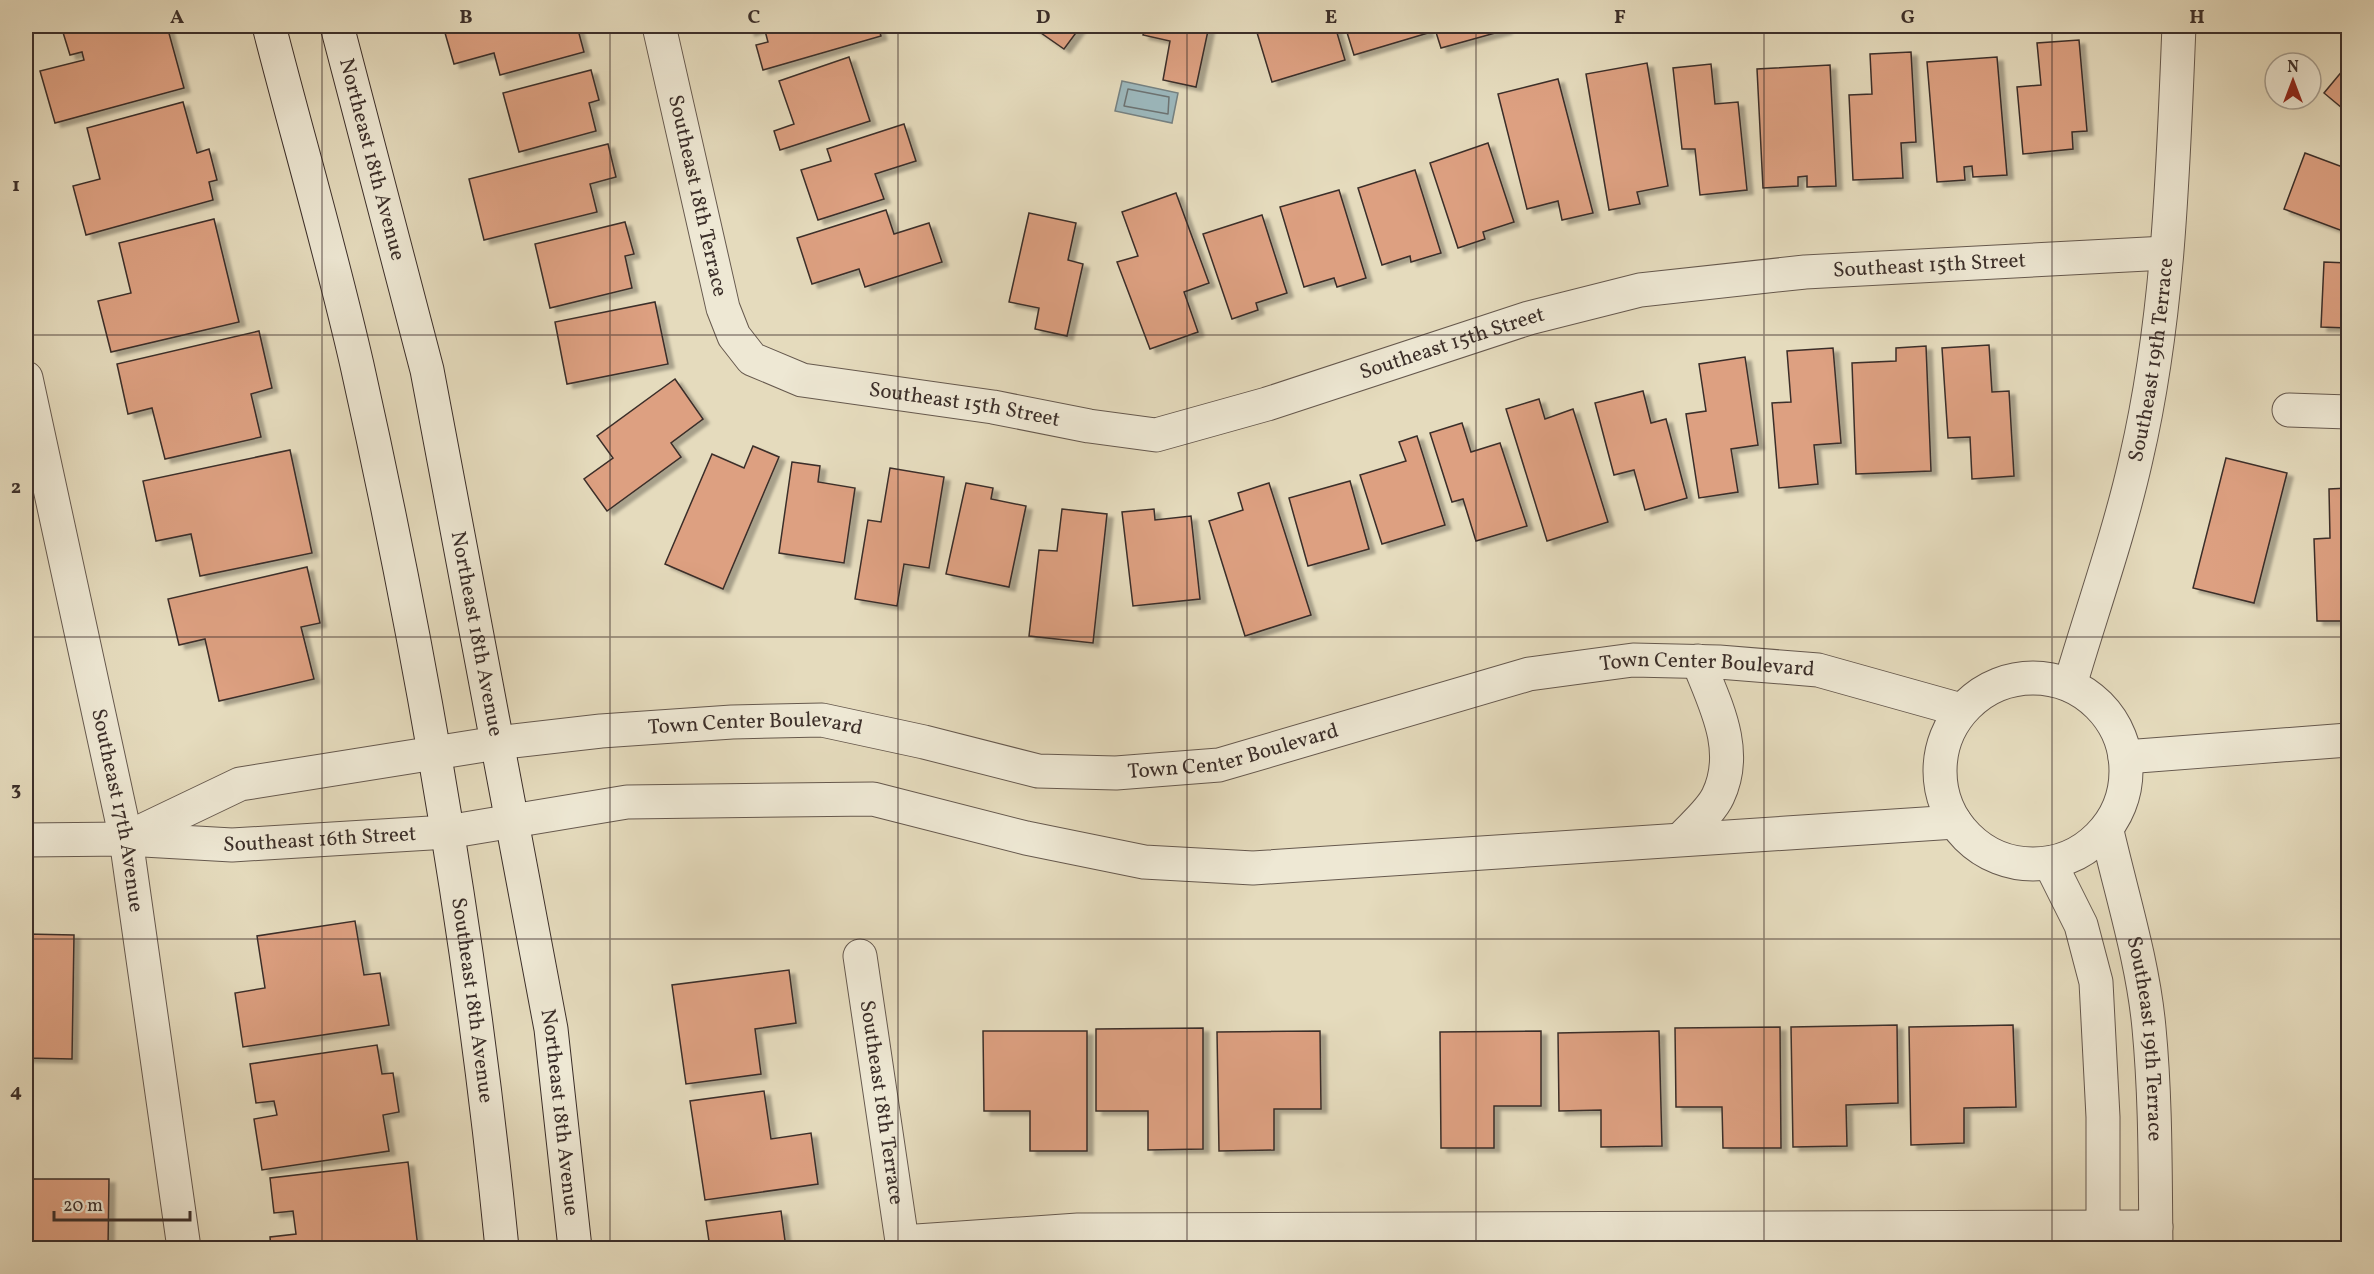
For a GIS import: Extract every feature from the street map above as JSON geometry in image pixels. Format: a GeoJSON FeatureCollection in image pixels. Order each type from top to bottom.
{"type":"FeatureCollection","features":[{"type":"Feature","properties":{"kind":"street"},"geometry":{"type":"LineString","coordinates":[[269,26],[356,364],[435,753]]}},
{"type":"Feature","properties":{"kind":"street","name":"Northeast 18th Avenue"},"geometry":{"type":"LineString","coordinates":[[337,26],[427,369],[551,1029],[575,1248]]}},
{"type":"Feature","properties":{"kind":"street","name":"Southeast 18th Terrace"},"geometry":{"type":"LineString","coordinates":[[659,26],[723,308],[734,336],[752,359]]}},
{"type":"Feature","properties":{"kind":"street","name":"Southeast 19th Terrace"},"geometry":{"type":"LineString","coordinates":[[2070,685],[2136,459],[2160,324],[2173,174],[2179,26]]}},
{"type":"Feature","properties":{"kind":"street","name":"Southeast 15th Street"},"geometry":{"type":"LineString","coordinates":[[752,359],[802,380],[993,407],[1089,426],[1156,435],[1267,404],[1529,318],[1640,290],[1805,272],[2166,253]]}},
{"type":"Feature","properties":{"kind":"street","name":"Southeast 17th Avenue"},"geometry":{"type":"LineString","coordinates":[[26,378],[126,839],[184,1248]]}},
{"type":"Feature","properties":{"kind":"street"},"geometry":{"type":"LineString","coordinates":[[2289,410],[2349,412]]}},
{"type":"Feature","properties":{"kind":"street","name":"Town Center Boulevard"},"geometry":{"type":"LineString","coordinates":[[497,743],[601,731],[732,722],[822,720],[924,742],[1038,771],[1128,772],[1219,765],[1529,674],[1633,660],[1698,661],[1818,670],[1961,710]]}},
{"type":"Feature","properties":{"kind":"street"},"geometry":{"type":"LineString","coordinates":[[1682,838],[1718,797],[1727,768],[1723,724],[1698,661]]}},
{"type":"Feature","properties":{"kind":"street"},"geometry":{"type":"LineString","coordinates":[[2018,679],[2048,679],[2070,685],[2104,710],[2122,737],[2128,769],[2122,802],[2107,831],[2081,852],[2050,863],[2018,863],[1988,854],[1962,833],[1945,805],[1939,773],[1945,738],[1961,710],[1987,689],[2018,679]]}},
{"type":"Feature","properties":{"kind":"street"},"geometry":{"type":"LineString","coordinates":[[2125,757],[2349,740]]}},
{"type":"Feature","properties":{"kind":"street","name":"Southeast 16th Street"},"geometry":{"type":"LineString","coordinates":[[126,839],[240,784],[497,743]]}},
{"type":"Feature","properties":{"kind":"street","name":"Southeast 18th Avenue"},"geometry":{"type":"LineString","coordinates":[[435,753],[488,1112],[502,1248]]}},
{"type":"Feature","properties":{"kind":"street"},"geometry":{"type":"LineString","coordinates":[[512,821],[627,802],[873,798],[1026,838],[1143,862],[1253,868],[1682,838],[1955,822]]}},
{"type":"Feature","properties":{"kind":"street","name":"Southeast 16th Street"},"geometry":{"type":"LineString","coordinates":[[26,840],[126,839],[232,845],[447,832],[512,821]]}},
{"type":"Feature","properties":{"kind":"street","name":"Southeast 19th Terrace"},"geometry":{"type":"LineString","coordinates":[[2107,831],[2136,951],[2149,1027],[2156,1238]]}},
{"type":"Feature","properties":{"kind":"street","name":"Southeast 19th Terrace"},"geometry":{"type":"LineString","coordinates":[[2050,863],[2080,925],[2096,982],[2103,1117],[2103,1238]]}},
{"type":"Feature","properties":{"kind":"street","name":"Southeast 18th Terrace"},"geometry":{"type":"LineString","coordinates":[[860,956],[902,1245]]}},
{"type":"Feature","properties":{"kind":"street"},"geometry":{"type":"LineString","coordinates":[[902,1245],[1078,1230],[2156,1238]]}},
{"type":"Feature","properties":{"kind":"water"},"geometry":{"type":"Polygon","coordinates":[[[1122,81],[1178,93],[1172,123],[1115,111],[1122,81]]]}},
{"type":"Feature","properties":{"kind":"building"},"geometry":{"type":"Polygon","coordinates":[[[61,26],[167,26],[184,88],[55,123],[40,71],[84,60],[82,52],[70,55],[61,26]]]}},
{"type":"Feature","properties":{"kind":"building"},"geometry":{"type":"Polygon","coordinates":[[[443,26],[577,26],[584,52],[500,75],[494,53],[454,64],[443,26]]]}},
{"type":"Feature","properties":{"kind":"building"},"geometry":{"type":"Polygon","coordinates":[[[747,26],[878,26],[881,36],[763,70],[756,45],[768,42],[764,27],[749,32],[747,26]]]}},
{"type":"Feature","properties":{"kind":"building"},"geometry":{"type":"Polygon","coordinates":[[[1031,26],[1081,26],[1064,49],[1031,26]]]}},
{"type":"Feature","properties":{"kind":"building"},"geometry":{"type":"Polygon","coordinates":[[[1145,26],[1209,26],[1196,87],[1163,80],[1170,41],[1143,35],[1145,26]]]}},
{"type":"Feature","properties":{"kind":"building"},"geometry":{"type":"Polygon","coordinates":[[[1255,26],[1335,26],[1345,60],[1272,82],[1255,26]]]}},
{"type":"Feature","properties":{"kind":"building"},"geometry":{"type":"Polygon","coordinates":[[[1345,26],[1425,26],[1428,33],[1354,55],[1345,26]]]}},
{"type":"Feature","properties":{"kind":"building"},"geometry":{"type":"Polygon","coordinates":[[[1434,26],[1505,26],[1506,30],[1441,48],[1434,26]]]}},
{"type":"Feature","properties":{"kind":"building"},"geometry":{"type":"Polygon","coordinates":[[[2079,40],[2087,131],[2072,132],[2073,149],[2023,154],[2017,87],[2041,85],[2037,43],[2079,40]]]}},
{"type":"Feature","properties":{"kind":"building"},"geometry":{"type":"Polygon","coordinates":[[[1911,52],[1916,142],[1901,143],[1903,178],[1853,180],[1849,95],[1872,94],[1870,54],[1911,52]]]}},
{"type":"Feature","properties":{"kind":"building"},"geometry":{"type":"Polygon","coordinates":[[[849,57],[870,121],[780,150],[774,131],[794,124],[779,81],[849,57]]]}},
{"type":"Feature","properties":{"kind":"building"},"geometry":{"type":"Polygon","coordinates":[[[1997,57],[2007,175],[1973,177],[1972,166],[1964,167],[1965,180],[1937,182],[1927,62],[1997,57]]]}},
{"type":"Feature","properties":{"kind":"building"},"geometry":{"type":"Polygon","coordinates":[[[1647,63],[1668,186],[1637,192],[1640,204],[1609,210],[1586,74],[1647,63]]]}},
{"type":"Feature","properties":{"kind":"building"},"geometry":{"type":"Polygon","coordinates":[[[1711,64],[1715,104],[1738,102],[1747,190],[1700,195],[1695,149],[1682,149],[1673,68],[1711,64]]]}},
{"type":"Feature","properties":{"kind":"building"},"geometry":{"type":"Polygon","coordinates":[[[2348,64],[2348,113],[2324,93],[2348,64]]]}},
{"type":"Feature","properties":{"kind":"building"},"geometry":{"type":"Polygon","coordinates":[[[1830,65],[1836,186],[1807,187],[1807,176],[1798,177],[1798,186],[1763,188],[1757,69],[1830,65]]]}},
{"type":"Feature","properties":{"kind":"building"},"geometry":{"type":"Polygon","coordinates":[[[591,70],[599,100],[589,103],[596,131],[519,152],[503,93],[591,70]]]}},
{"type":"Feature","properties":{"kind":"building"},"geometry":{"type":"Polygon","coordinates":[[[1558,79],[1593,213],[1562,220],[1558,201],[1527,209],[1498,94],[1558,79]]]}},
{"type":"Feature","properties":{"kind":"building"},"geometry":{"type":"Polygon","coordinates":[[[183,102],[197,153],[209,149],[217,180],[209,182],[213,200],[86,235],[73,186],[100,179],[87,128],[183,102]]]}},
{"type":"Feature","properties":{"kind":"building"},"geometry":{"type":"Polygon","coordinates":[[[904,124],[916,161],[875,174],[884,199],[818,220],[801,170],[831,161],[827,149],[904,124]]]}},
{"type":"Feature","properties":{"kind":"building"},"geometry":{"type":"Polygon","coordinates":[[[1488,143],[1514,222],[1483,232],[1485,239],[1458,248],[1430,163],[1488,143]]]}},
{"type":"Feature","properties":{"kind":"building"},"geometry":{"type":"Polygon","coordinates":[[[608,144],[616,177],[590,184],[597,212],[484,240],[469,179],[608,144]]]}},
{"type":"Feature","properties":{"kind":"building"},"geometry":{"type":"Polygon","coordinates":[[[2305,153],[2348,169],[2348,233],[2284,209],[2305,153]]]}},
{"type":"Feature","properties":{"kind":"building"},"geometry":{"type":"Polygon","coordinates":[[[1415,170],[1441,253],[1411,262],[1410,256],[1382,265],[1358,188],[1415,170]]]}},
{"type":"Feature","properties":{"kind":"building"},"geometry":{"type":"Polygon","coordinates":[[[1339,190],[1366,278],[1337,287],[1334,278],[1304,287],[1280,207],[1339,190]]]}},
{"type":"Feature","properties":{"kind":"building"},"geometry":{"type":"Polygon","coordinates":[[[1176,193],[1209,283],[1184,292],[1198,332],[1150,349],[1117,262],[1138,256],[1122,212],[1176,193]]]}},
{"type":"Feature","properties":{"kind":"building"},"geometry":{"type":"Polygon","coordinates":[[[886,210],[894,234],[929,223],[942,262],[865,287],[859,269],[812,284],[797,238],[886,210]]]}},
{"type":"Feature","properties":{"kind":"building"},"geometry":{"type":"Polygon","coordinates":[[[1029,213],[1076,223],[1068,260],[1083,264],[1067,336],[1035,329],[1039,308],[1009,302],[1029,213]]]}},
{"type":"Feature","properties":{"kind":"building"},"geometry":{"type":"Polygon","coordinates":[[[1262,215],[1287,293],[1256,303],[1258,310],[1232,319],[1203,234],[1262,215]]]}},
{"type":"Feature","properties":{"kind":"building"},"geometry":{"type":"Polygon","coordinates":[[[214,219],[239,322],[111,352],[98,301],[131,293],[119,243],[214,219]]]}},
{"type":"Feature","properties":{"kind":"building"},"geometry":{"type":"Polygon","coordinates":[[[625,222],[634,254],[625,256],[632,288],[550,308],[535,244],[625,222]]]}},
{"type":"Feature","properties":{"kind":"building"},"geometry":{"type":"Polygon","coordinates":[[[2324,262],[2348,263],[2348,328],[2321,327],[2324,262]]]}},
{"type":"Feature","properties":{"kind":"building"},"geometry":{"type":"Polygon","coordinates":[[[655,302],[668,364],[567,384],[555,322],[655,302]]]}},
{"type":"Feature","properties":{"kind":"building"},"geometry":{"type":"Polygon","coordinates":[[[259,331],[272,388],[251,394],[261,437],[165,459],[152,408],[128,414],[117,364],[259,331]]]}},
{"type":"Feature","properties":{"kind":"building"},"geometry":{"type":"Polygon","coordinates":[[[1989,345],[1992,392],[2009,391],[2014,476],[1972,479],[1970,437],[1948,438],[1942,348],[1989,345]]]}},
{"type":"Feature","properties":{"kind":"building"},"geometry":{"type":"Polygon","coordinates":[[[1926,346],[1931,471],[1856,474],[1852,363],[1896,361],[1896,348],[1926,346]]]}},
{"type":"Feature","properties":{"kind":"building"},"geometry":{"type":"Polygon","coordinates":[[[1833,348],[1841,443],[1814,445],[1818,484],[1779,488],[1772,403],[1791,402],[1787,351],[1833,348]]]}},
{"type":"Feature","properties":{"kind":"building"},"geometry":{"type":"Polygon","coordinates":[[[1745,357],[1758,445],[1731,449],[1738,492],[1699,498],[1686,414],[1706,411],[1699,364],[1745,357]]]}},
{"type":"Feature","properties":{"kind":"building"},"geometry":{"type":"Polygon","coordinates":[[[675,379],[703,419],[671,443],[681,457],[607,511],[584,479],[613,458],[597,436],[675,379]]]}},
{"type":"Feature","properties":{"kind":"building"},"geometry":{"type":"Polygon","coordinates":[[[1643,391],[1651,423],[1666,419],[1687,498],[1645,510],[1634,470],[1614,475],[1595,403],[1643,391]]]}},
{"type":"Feature","properties":{"kind":"building"},"geometry":{"type":"Polygon","coordinates":[[[1539,399],[1545,419],[1573,409],[1608,522],[1547,541],[1506,409],[1539,399]]]}},
{"type":"Feature","properties":{"kind":"building"},"geometry":{"type":"Polygon","coordinates":[[[1462,423],[1471,452],[1500,443],[1527,526],[1476,541],[1463,499],[1452,502],[1430,433],[1462,423]]]}},
{"type":"Feature","properties":{"kind":"building"},"geometry":{"type":"Polygon","coordinates":[[[1417,436],[1445,525],[1382,544],[1360,475],[1406,461],[1399,442],[1417,436]]]}},
{"type":"Feature","properties":{"kind":"building"},"geometry":{"type":"Polygon","coordinates":[[[753,446],[779,457],[723,589],[665,564],[712,454],[744,468],[753,446]]]}},
{"type":"Feature","properties":{"kind":"building"},"geometry":{"type":"Polygon","coordinates":[[[290,450],[312,553],[200,576],[191,534],[156,541],[143,481],[290,450]]]}},
{"type":"Feature","properties":{"kind":"building"},"geometry":{"type":"Polygon","coordinates":[[[2226,458],[2287,473],[2254,603],[2193,588],[2226,458]]]}},
{"type":"Feature","properties":{"kind":"building"},"geometry":{"type":"Polygon","coordinates":[[[792,462],[820,466],[818,482],[855,488],[844,563],[779,553],[792,462]]]}},
{"type":"Feature","properties":{"kind":"building"},"geometry":{"type":"Polygon","coordinates":[[[890,468],[944,477],[929,568],[904,564],[897,606],[855,599],[868,520],[881,522],[890,468]]]}},
{"type":"Feature","properties":{"kind":"building"},"geometry":{"type":"Polygon","coordinates":[[[1350,481],[1369,549],[1308,566],[1289,498],[1350,481]]]}},
{"type":"Feature","properties":{"kind":"building"},"geometry":{"type":"Polygon","coordinates":[[[966,483],[993,488],[991,499],[1026,506],[1009,587],[946,574],[966,483]]]}},
{"type":"Feature","properties":{"kind":"building"},"geometry":{"type":"Polygon","coordinates":[[[1269,483],[1311,615],[1245,636],[1209,521],[1243,510],[1238,493],[1269,483]]]}},
{"type":"Feature","properties":{"kind":"building"},"geometry":{"type":"Polygon","coordinates":[[[2348,488],[2348,621],[2317,621],[2314,539],[2330,538],[2329,489],[2348,488]]]}},
{"type":"Feature","properties":{"kind":"building"},"geometry":{"type":"Polygon","coordinates":[[[1062,509],[1107,514],[1093,643],[1029,636],[1039,550],[1057,551],[1062,509]]]}},
{"type":"Feature","properties":{"kind":"building"},"geometry":{"type":"Polygon","coordinates":[[[1154,509],[1155,520],[1191,516],[1200,599],[1133,606],[1122,512],[1154,509]]]}},
{"type":"Feature","properties":{"kind":"building"},"geometry":{"type":"Polygon","coordinates":[[[307,567],[320,623],[301,627],[314,679],[219,701],[205,639],[179,645],[168,599],[307,567]]]}},
{"type":"Feature","properties":{"kind":"building"},"geometry":{"type":"Polygon","coordinates":[[[355,921],[364,975],[380,973],[389,1025],[243,1047],[235,993],[265,988],[257,936],[355,921]]]}},
{"type":"Feature","properties":{"kind":"building"},"geometry":{"type":"Polygon","coordinates":[[[26,934],[74,935],[72,1059],[26,1058],[26,934]]]}},
{"type":"Feature","properties":{"kind":"building"},"geometry":{"type":"Polygon","coordinates":[[[789,970],[796,1023],[755,1029],[761,1074],[686,1084],[672,985],[789,970]]]}},
{"type":"Feature","properties":{"kind":"building"},"geometry":{"type":"Polygon","coordinates":[[[1897,1025],[1898,1103],[1846,1105],[1847,1146],[1793,1147],[1791,1027],[1897,1025]]]}},
{"type":"Feature","properties":{"kind":"building"},"geometry":{"type":"Polygon","coordinates":[[[2013,1025],[2016,1107],[1964,1108],[1964,1143],[1911,1145],[1909,1027],[2013,1025]]]}},
{"type":"Feature","properties":{"kind":"building"},"geometry":{"type":"Polygon","coordinates":[[[1780,1027],[1781,1148],[1723,1148],[1722,1107],[1676,1107],[1675,1028],[1780,1027]]]}},
{"type":"Feature","properties":{"kind":"building"},"geometry":{"type":"Polygon","coordinates":[[[1203,1028],[1203,1149],[1148,1150],[1148,1111],[1096,1111],[1096,1029],[1203,1028]]]}},
{"type":"Feature","properties":{"kind":"building"},"geometry":{"type":"Polygon","coordinates":[[[983,1031],[1087,1031],[1087,1151],[1030,1151],[1030,1111],[984,1111],[983,1031]]]}},
{"type":"Feature","properties":{"kind":"building"},"geometry":{"type":"Polygon","coordinates":[[[1320,1031],[1321,1109],[1274,1109],[1274,1150],[1219,1151],[1217,1032],[1320,1031]]]}},
{"type":"Feature","properties":{"kind":"building"},"geometry":{"type":"Polygon","coordinates":[[[1541,1031],[1541,1106],[1494,1106],[1494,1148],[1441,1148],[1440,1032],[1541,1031]]]}},
{"type":"Feature","properties":{"kind":"building"},"geometry":{"type":"Polygon","coordinates":[[[1659,1031],[1662,1146],[1601,1147],[1601,1110],[1559,1111],[1558,1033],[1659,1031]]]}},
{"type":"Feature","properties":{"kind":"building"},"geometry":{"type":"Polygon","coordinates":[[[377,1045],[382,1074],[393,1073],[399,1112],[383,1115],[389,1151],[262,1170],[254,1119],[277,1115],[274,1101],[256,1103],[250,1064],[377,1045]]]}},
{"type":"Feature","properties":{"kind":"building"},"geometry":{"type":"Polygon","coordinates":[[[764,1091],[771,1139],[811,1133],[818,1184],[705,1200],[690,1101],[764,1091]]]}},
{"type":"Feature","properties":{"kind":"building"},"geometry":{"type":"Polygon","coordinates":[[[408,1162],[418,1248],[271,1248],[270,1237],[296,1234],[293,1211],[274,1213],[270,1178],[408,1162]]]}},
{"type":"Feature","properties":{"kind":"building"},"geometry":{"type":"Polygon","coordinates":[[[26,1179],[109,1179],[108,1248],[26,1248],[26,1179]]]}},
{"type":"Feature","properties":{"kind":"building"},"geometry":{"type":"Polygon","coordinates":[[[781,1211],[786,1248],[710,1248],[706,1221],[781,1211]]]}}]}
